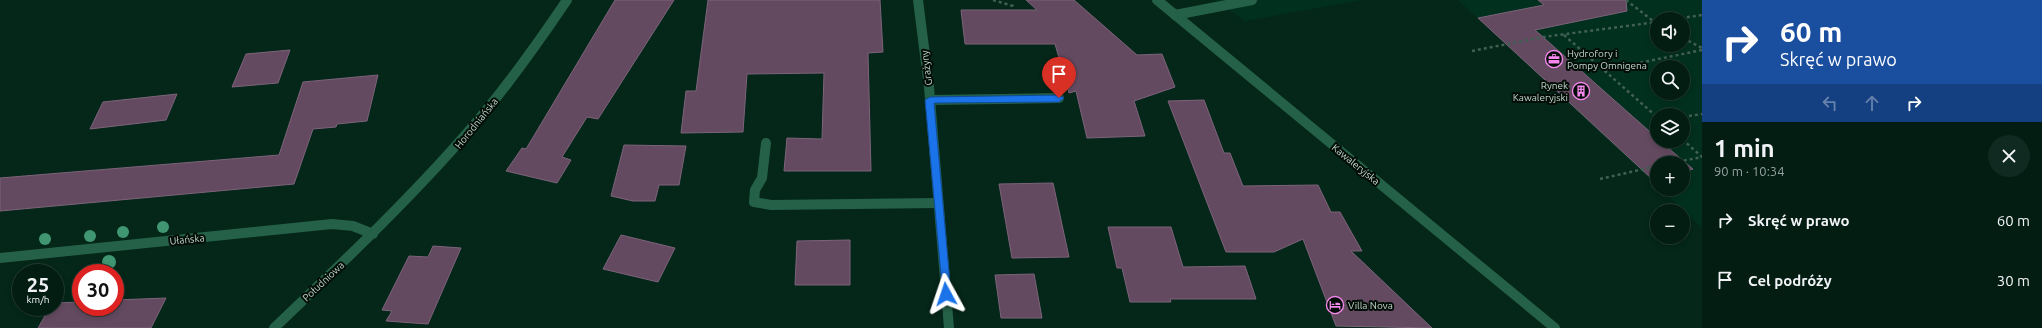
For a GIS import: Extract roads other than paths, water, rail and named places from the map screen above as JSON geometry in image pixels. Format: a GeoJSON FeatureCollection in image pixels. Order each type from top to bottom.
{"type":"FeatureCollection","features":[{"type":"Feature","properties":{"kind":"street","name":"Horodniańska"},"geometry":{"type":"LineString","coordinates":[[373,234],[452,152],[508,84],[550,27],[567,0]]}},
{"type":"Feature","properties":{"kind":"street","name":"Grażyny"},"geometry":{"type":"LineString","coordinates":[[918,0],[930,100],[937,203],[949,328]]}},
{"type":"Feature","properties":{"kind":"street","name":"Kawaleryjska"},"geometry":{"type":"LineString","coordinates":[[1157,0],[1555,328]]}},
{"type":"Feature","properties":{"kind":"street"},"geometry":{"type":"LineString","coordinates":[[1175,15],[1252,0]]}},
{"type":"Feature","properties":{"kind":"street"},"geometry":{"type":"LineString","coordinates":[[930,100],[1059,98]]}},
{"type":"Feature","properties":{"kind":"street"},"geometry":{"type":"LineString","coordinates":[[766,143],[762,178],[754,190],[754,202],[771,205],[937,203]]}},
{"type":"Feature","properties":{"kind":"street","name":"Ułańska"},"geometry":{"type":"LineString","coordinates":[[0,258],[332,224],[353,226],[373,234]]}},
{"type":"Feature","properties":{"kind":"street","name":"Południowa"},"geometry":{"type":"LineString","coordinates":[[274,328],[373,234]]}},
{"type":"Feature","properties":{"kind":"place","name":"Hydrofory i Pompy Omnigena"},"geometry":{"type":"Point","coordinates":[1554,59]}},
{"type":"Feature","properties":{"kind":"place","name":"Rynek Kawaleryjski"},"geometry":{"type":"Point","coordinates":[1581,91]}},
{"type":"Feature","properties":{"kind":"place","name":"Villa Nova"},"geometry":{"type":"Point","coordinates":[1335,305]}}]}
